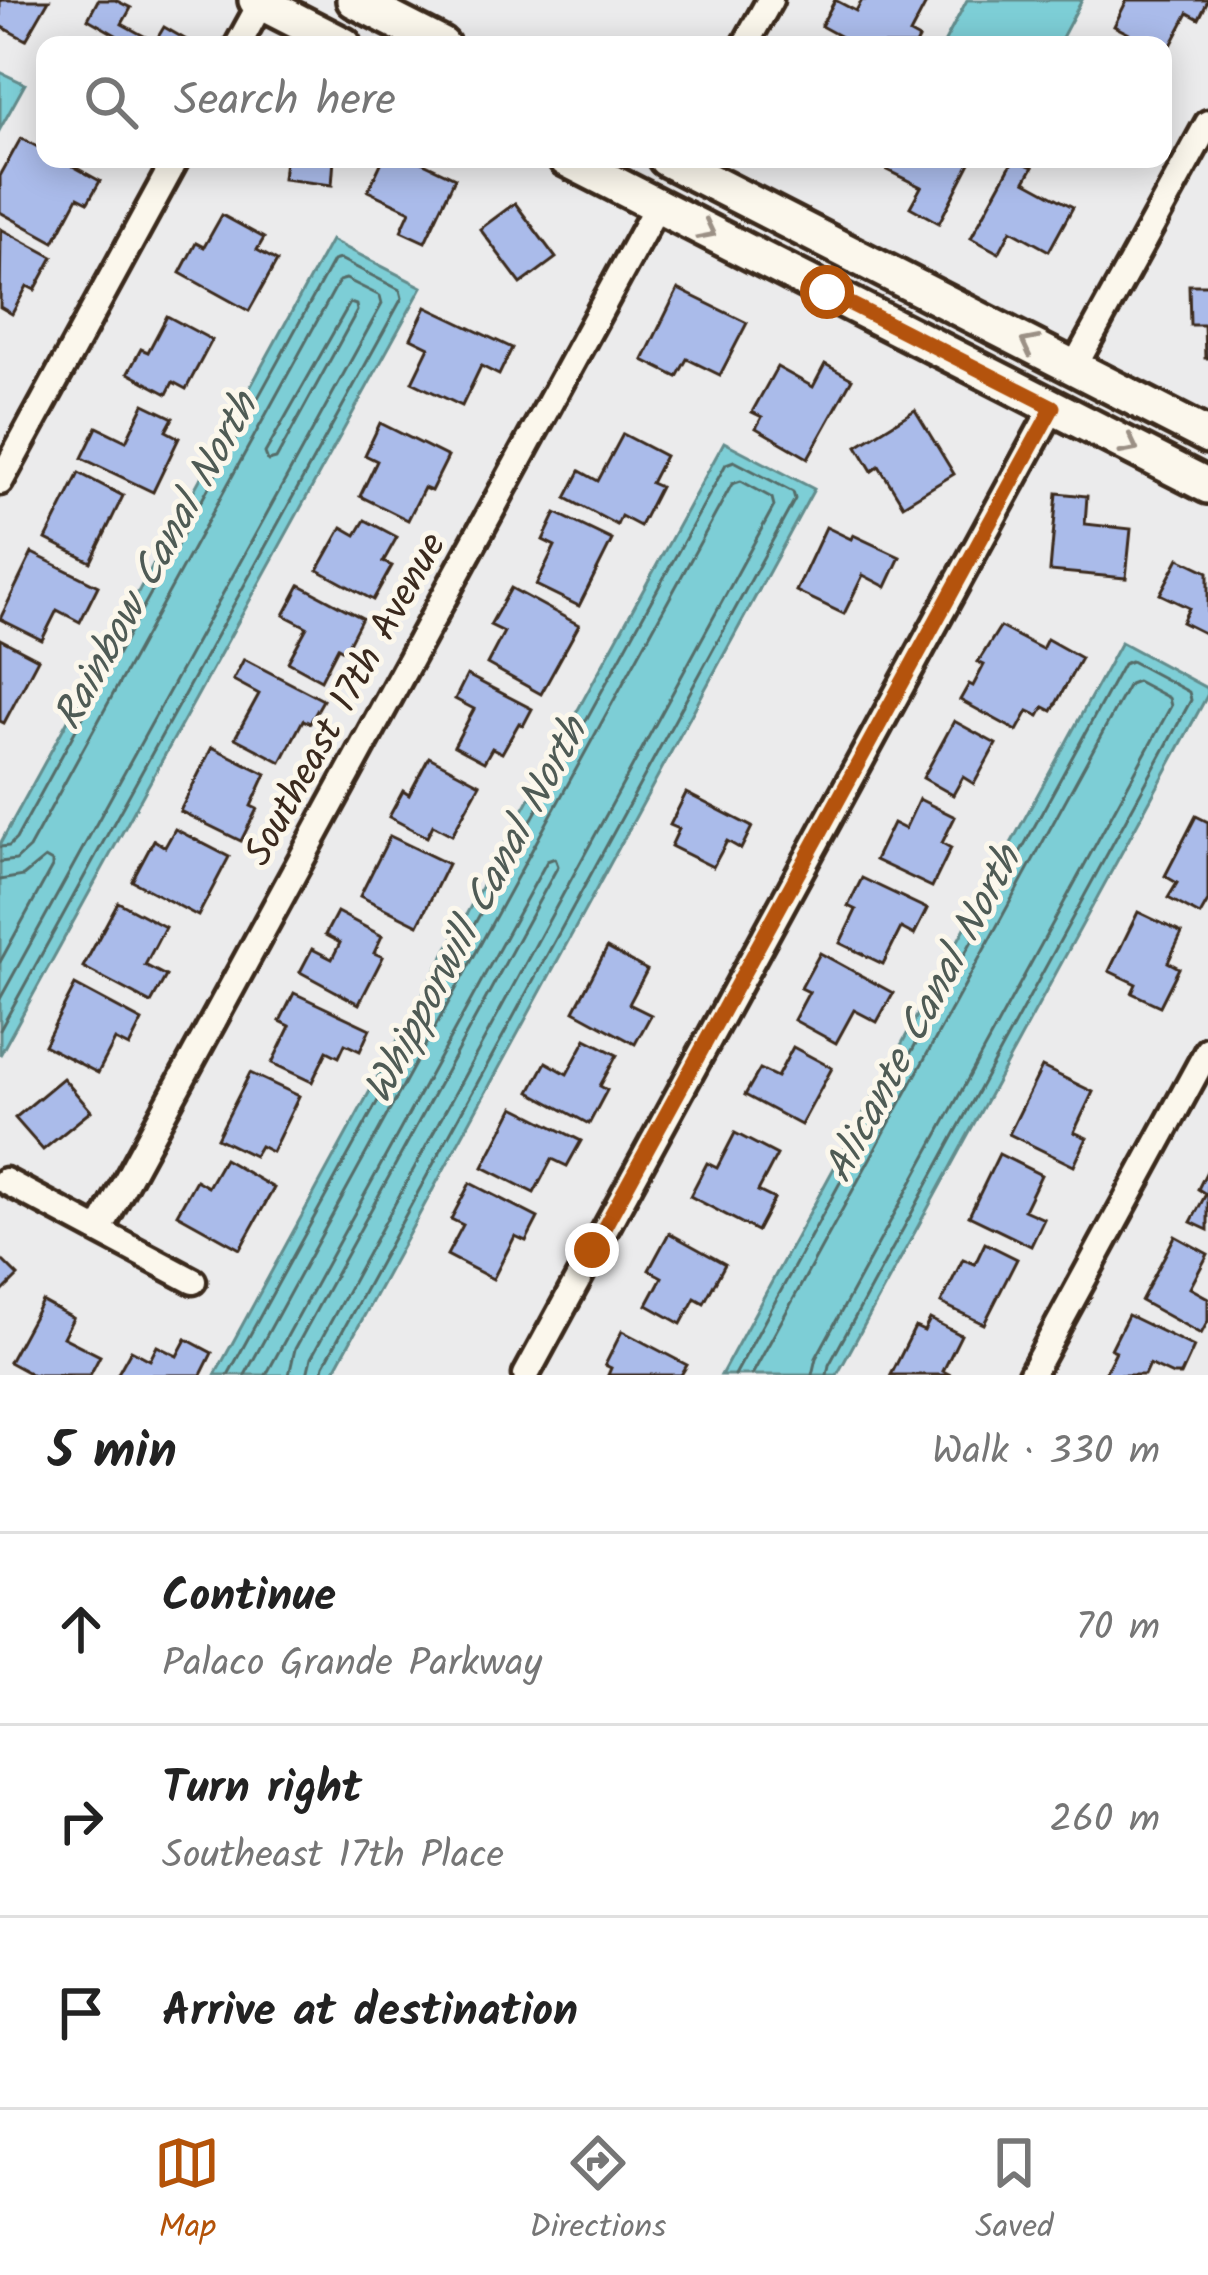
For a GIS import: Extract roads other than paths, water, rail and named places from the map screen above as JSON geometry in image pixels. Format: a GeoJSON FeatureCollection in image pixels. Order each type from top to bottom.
{"type":"FeatureCollection","features":[{"type":"Feature","properties":{"kind":"street"},"geometry":{"type":"LineString","coordinates":[[354,0],[424,36]]}},
{"type":"Feature","properties":{"kind":"street"},"geometry":{"type":"LineString","coordinates":[[751,36],[770,0]]}},
{"type":"Feature","properties":{"kind":"street"},"geometry":{"type":"LineString","coordinates":[[242,36],[260,1],[327,36]]}},
{"type":"Feature","properties":{"kind":"street"},"geometry":{"type":"LineString","coordinates":[[526,1375],[1208,123]]}},
{"type":"Feature","properties":{"kind":"street"},"geometry":{"type":"LineString","coordinates":[[0,482],[171,168]]}},
{"type":"Feature","properties":{"kind":"street"},"geometry":{"type":"LineString","coordinates":[[583,168],[1208,486]]}},
{"type":"Feature","properties":{"kind":"street"},"geometry":{"type":"LineString","coordinates":[[657,206],[673,168]]}},
{"type":"Feature","properties":{"kind":"street"},"geometry":{"type":"LineString","coordinates":[[689,168],[1208,436]]}},
{"type":"Feature","properties":{"kind":"street","name":"Southeast 17th Avenue"},"geometry":{"type":"LineString","coordinates":[[100,1229],[657,206]]}},
{"type":"Feature","properties":{"kind":"street"},"geometry":{"type":"LineString","coordinates":[[1031,1375],[1208,1050]]}},
{"type":"Feature","properties":{"kind":"street"},"geometry":{"type":"LineString","coordinates":[[4,1181],[193,1281]]}},
{"type":"Feature","properties":{"kind":"water"},"geometry":{"type":"Polygon","coordinates":[[[967,0],[1082,0],[1063,36],[948,36],[967,0]]]}},
{"type":"Feature","properties":{"kind":"water"},"geometry":{"type":"Polygon","coordinates":[[[0,72],[25,84],[0,129],[0,72]]]}},
{"type":"Feature","properties":{"kind":"water","name":"Rainbow Canal North"},"geometry":{"type":"Polygon","coordinates":[[[331,240],[422,287],[0,1055],[0,844],[331,240]]]}},
{"type":"Feature","properties":{"kind":"water","name":"Whipporwill Canal North"},"geometry":{"type":"Polygon","coordinates":[[[724,442],[814,489],[332,1375],[215,1375],[724,442]]]}},
{"type":"Feature","properties":{"kind":"water","name":"Alicante Canal North"},"geometry":{"type":"Polygon","coordinates":[[[1121,642],[1208,689],[1208,694],[837,1375],[721,1375],[1121,642]]]}}]}
